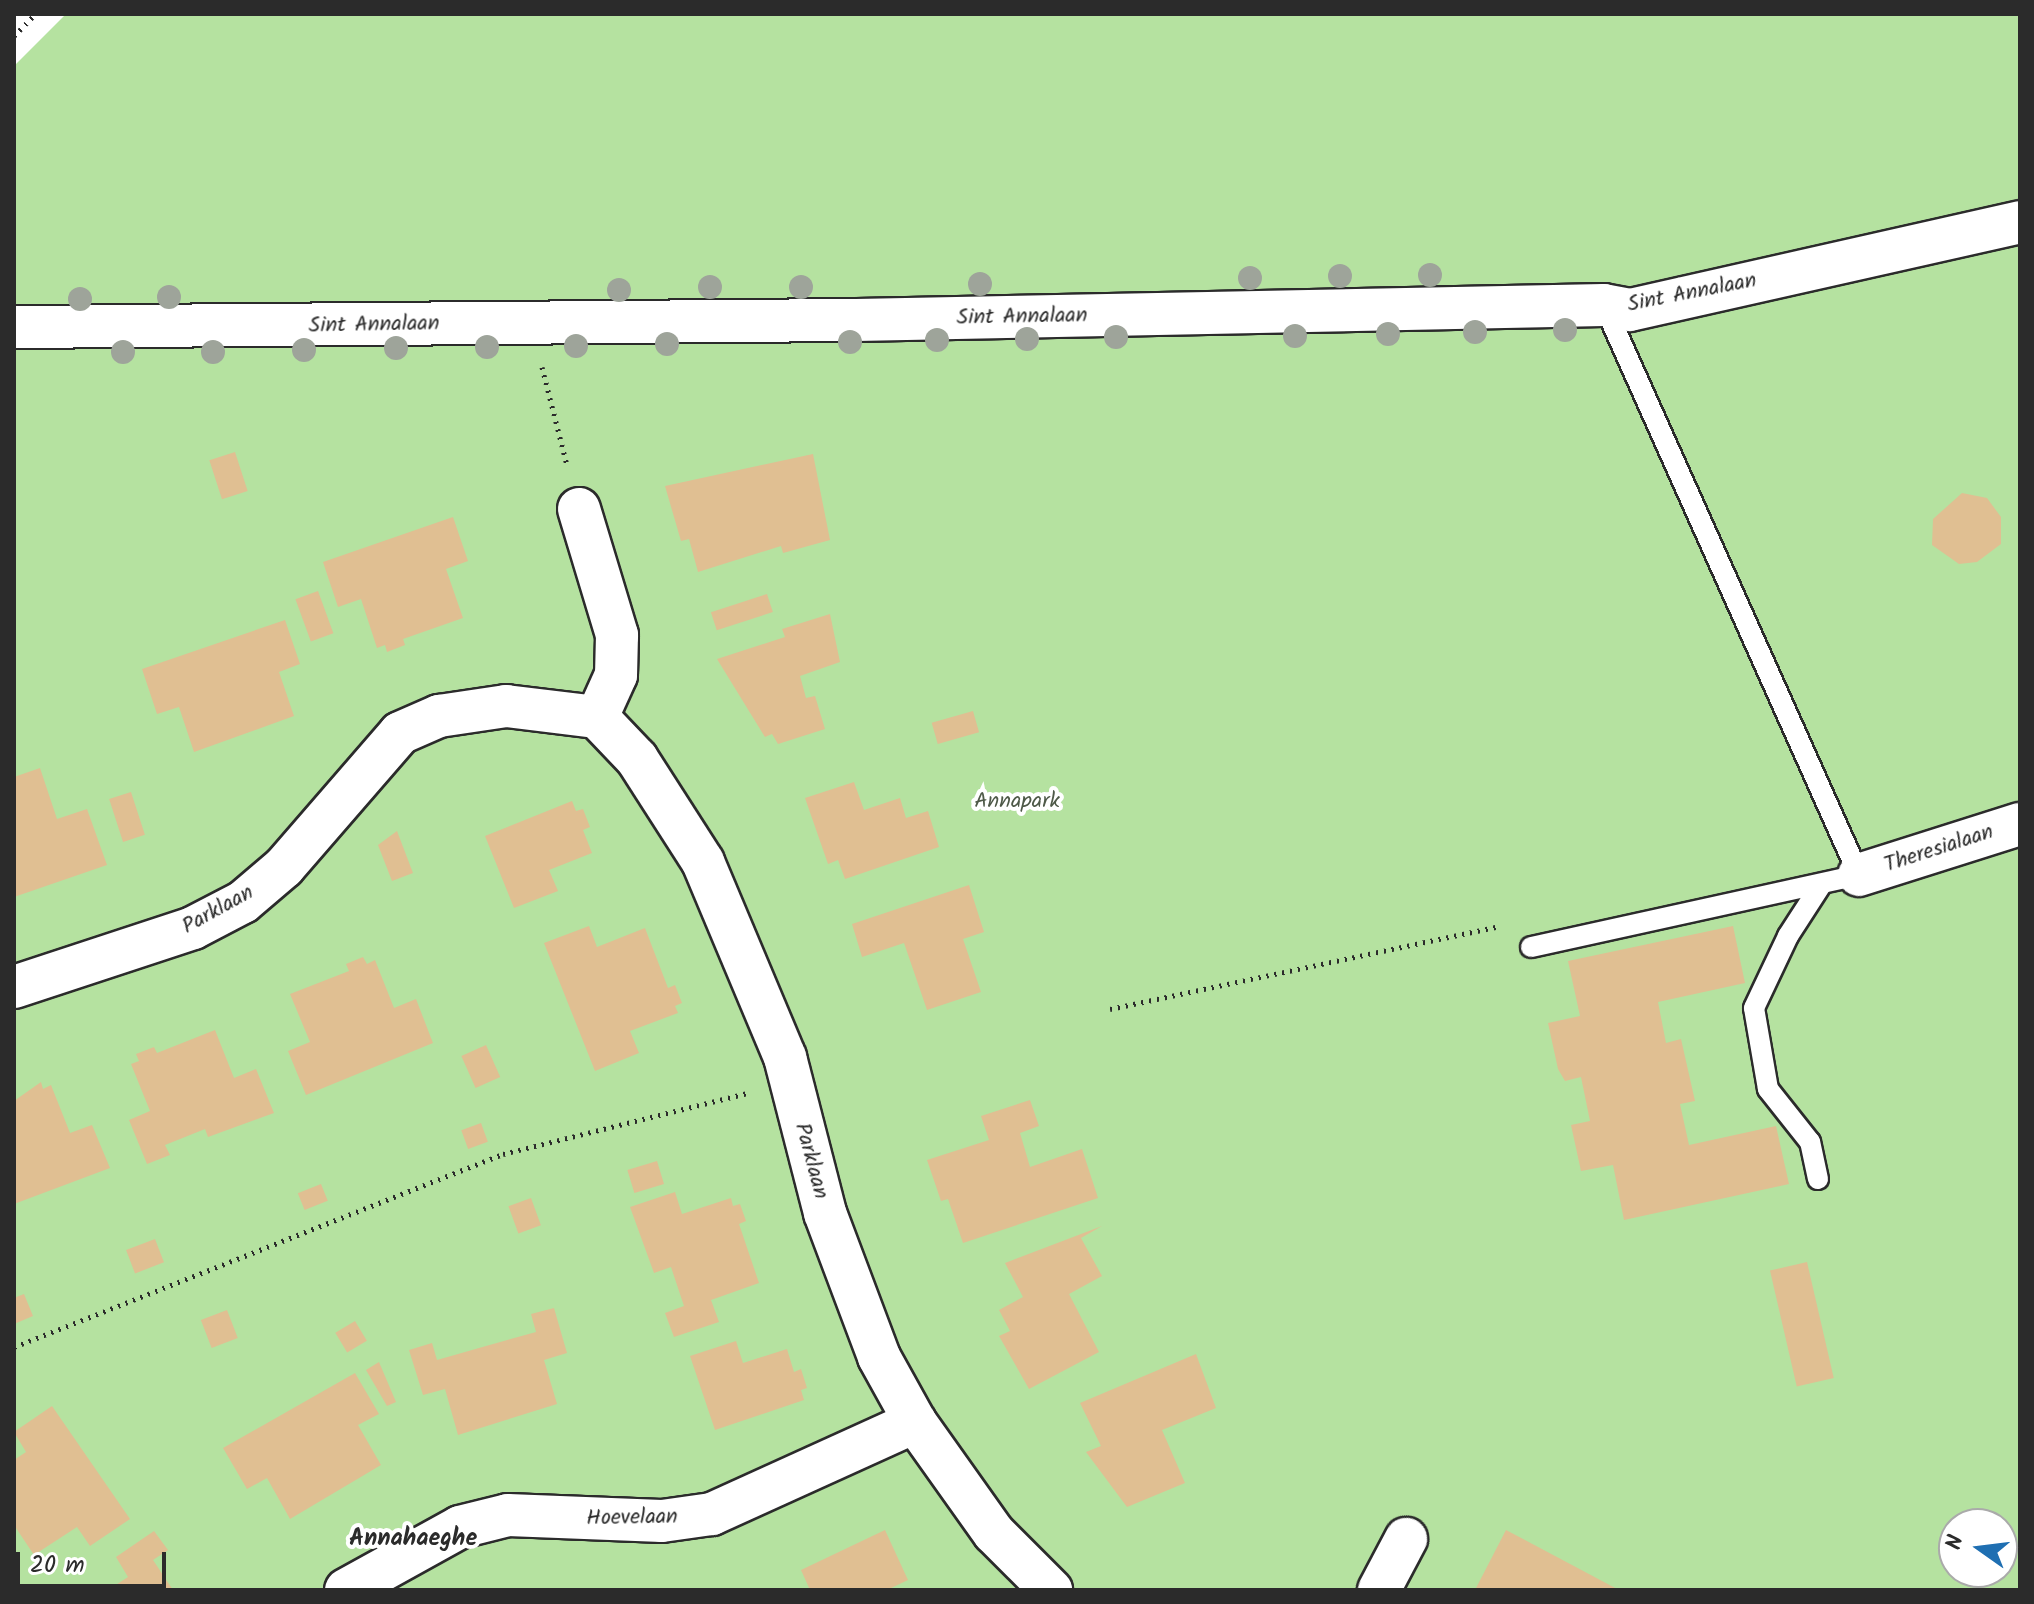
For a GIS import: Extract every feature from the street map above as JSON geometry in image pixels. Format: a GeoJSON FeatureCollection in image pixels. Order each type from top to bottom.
{"type":"FeatureCollection","features":[{"type":"Feature","properties":{"kind":"street","name":"Sint Annalaan"},"geometry":{"type":"LineString","coordinates":[[14,327],[536,323],[1604,305],[1630,310],[2020,222]]}},
{"type":"Feature","properties":{"kind":"street"},"geometry":{"type":"LineString","coordinates":[[579,509],[617,635],[616,675],[597,717]]}},
{"type":"Feature","properties":{"kind":"street","name":"Parklaan"},"geometry":{"type":"LineString","coordinates":[[14,987],[193,928],[243,902],[284,867],[400,733],[439,716],[506,706],[597,717],[637,759],[703,862],[791,1082],[825,1213],[879,1357],[915,1422],[994,1533],[1051,1590]]}},
{"type":"Feature","properties":{"kind":"street","name":"Theresialaan"},"geometry":{"type":"LineString","coordinates":[[1840,880],[2020,824]]}},
{"type":"Feature","properties":{"kind":"street","name":"Hoevelaan"},"geometry":{"type":"LineString","coordinates":[[346,1590],[460,1527],[508,1515],[662,1521],[712,1514],[915,1422]]}},
{"type":"Feature","properties":{"kind":"street"},"geometry":{"type":"LineString","coordinates":[[1379,1590],[1406,1539]]}},
{"type":"Feature","properties":{"kind":"lane"},"geometry":{"type":"LineString","coordinates":[[1604,305],[1840,880]]}},
{"type":"Feature","properties":{"kind":"lane"},"geometry":{"type":"LineString","coordinates":[[1531,947],[1840,880]]}},
{"type":"Feature","properties":{"kind":"lane"},"geometry":{"type":"LineString","coordinates":[[1818,1179],[1810,1142],[1768,1089],[1754,1008],[1788,936],[1840,880]]}},
{"type":"Feature","properties":{"kind":"path"},"geometry":{"type":"LineString","coordinates":[[14,36],[35,14]]}},
{"type":"Feature","properties":{"kind":"path"},"geometry":{"type":"LineString","coordinates":[[536,323],[542,374],[579,509]]}},
{"type":"Feature","properties":{"kind":"path"},"geometry":{"type":"LineString","coordinates":[[1110,1009],[1526,921],[1531,947]]}},
{"type":"Feature","properties":{"kind":"path"},"geometry":{"type":"LineString","coordinates":[[14,1347],[503,1154],[791,1082]]}},
{"type":"Feature","properties":{"kind":"green space","name":"Annapark"},"geometry":{"type":"Polygon","coordinates":[[[66,14],[2020,14],[2020,1590],[14,1590],[14,66],[66,14]]]}},
{"type":"Feature","properties":{"kind":"building"},"geometry":{"type":"Polygon","coordinates":[[[235,452],[248,491],[222,499],[209,460],[235,452]]]}},
{"type":"Feature","properties":{"kind":"building"},"geometry":{"type":"Polygon","coordinates":[[[813,454],[830,540],[783,553],[781,546],[698,572],[689,539],[681,541],[665,486],[813,454]]]}},
{"type":"Feature","properties":{"kind":"building"},"geometry":{"type":"Polygon","coordinates":[[[1962,493],[1987,498],[2001,517],[2001,544],[1977,562],[1959,564],[1932,545],[1933,519],[1962,493]]]}},
{"type":"Feature","properties":{"kind":"building"},"geometry":{"type":"Polygon","coordinates":[[[453,517],[468,561],[446,569],[463,618],[403,639],[405,645],[387,652],[385,645],[377,648],[361,599],[338,607],[323,562],[453,517]]]}},
{"type":"Feature","properties":{"kind":"building"},"geometry":{"type":"Polygon","coordinates":[[[318,591],[333,633],[311,641],[295,599],[318,591]]]}},
{"type":"Feature","properties":{"kind":"building"},"geometry":{"type":"Polygon","coordinates":[[[767,594],[773,612],[717,630],[711,612],[767,594]]]}},
{"type":"Feature","properties":{"kind":"building"},"geometry":{"type":"Polygon","coordinates":[[[830,614],[840,662],[800,676],[806,698],[815,696],[825,729],[778,744],[772,734],[765,737],[717,659],[785,637],[782,629],[830,614]]]}},
{"type":"Feature","properties":{"kind":"building"},"geometry":{"type":"Polygon","coordinates":[[[285,620],[300,664],[279,672],[294,716],[194,752],[179,707],[157,714],[142,669],[285,620]]]}},
{"type":"Feature","properties":{"kind":"building"},"geometry":{"type":"Polygon","coordinates":[[[973,711],[979,732],[938,744],[932,723],[973,711]]]}},
{"type":"Feature","properties":{"kind":"building"},"geometry":{"type":"Polygon","coordinates":[[[40,768],[57,819],[87,809],[107,865],[14,897],[14,777],[40,768]]]}},
{"type":"Feature","properties":{"kind":"building"},"geometry":{"type":"Polygon","coordinates":[[[854,782],[864,810],[900,798],[906,818],[928,811],[939,847],[845,879],[838,860],[828,864],[805,798],[854,782]]]}},
{"type":"Feature","properties":{"kind":"building"},"geometry":{"type":"Polygon","coordinates":[[[131,792],[145,835],[123,842],[109,799],[131,792]]]}},
{"type":"Feature","properties":{"kind":"building"},"geometry":{"type":"Polygon","coordinates":[[[572,801],[576,811],[583,809],[590,827],[583,830],[592,853],[549,870],[558,891],[514,908],[485,836],[572,801]]]}},
{"type":"Feature","properties":{"kind":"building"},"geometry":{"type":"Polygon","coordinates":[[[397,831],[413,873],[392,881],[378,845],[397,831]]]}},
{"type":"Feature","properties":{"kind":"building"},"geometry":{"type":"Polygon","coordinates":[[[969,885],[984,932],[963,939],[981,992],[927,1010],[904,943],[862,957],[852,924],[969,885]]]}},
{"type":"Feature","properties":{"kind":"building"},"geometry":{"type":"Polygon","coordinates":[[[589,926],[597,947],[645,928],[668,988],[675,985],[682,1003],[675,1006],[678,1013],[630,1031],[639,1053],[595,1071],[544,943],[589,926]]]}},
{"type":"Feature","properties":{"kind":"building"},"geometry":{"type":"Polygon","coordinates":[[[1733,926],[1745,983],[1658,1002],[1666,1043],[1681,1039],[1695,1101],[1680,1104],[1689,1145],[1776,1126],[1789,1184],[1624,1220],[1613,1165],[1581,1171],[1571,1125],[1590,1121],[1581,1077],[1565,1081],[1558,1069],[1548,1023],[1580,1016],[1568,961],[1733,926]]]}},
{"type":"Feature","properties":{"kind":"building"},"geometry":{"type":"Polygon","coordinates":[[[363,957],[367,964],[375,960],[394,1008],[416,999],[433,1043],[306,1095],[288,1051],[310,1042],[290,994],[349,971],[346,964],[363,957]]]}},
{"type":"Feature","properties":{"kind":"building"},"geometry":{"type":"Polygon","coordinates":[[[215,1030],[234,1078],[256,1069],[274,1113],[208,1137],[205,1129],[165,1145],[170,1155],[147,1164],[129,1120],[150,1111],[131,1064],[139,1061],[136,1054],[154,1047],[157,1053],[215,1030]]]}},
{"type":"Feature","properties":{"kind":"building"},"geometry":{"type":"Polygon","coordinates":[[[486,1045],[500,1077],[476,1088],[461,1056],[486,1045]]]}},
{"type":"Feature","properties":{"kind":"building"},"geometry":{"type":"Polygon","coordinates":[[[41,1082],[43,1089],[51,1085],[70,1133],[92,1125],[110,1168],[14,1204],[14,1101],[41,1082]]]}},
{"type":"Feature","properties":{"kind":"building"},"geometry":{"type":"Polygon","coordinates":[[[1030,1100],[1039,1126],[1020,1133],[1030,1167],[1082,1149],[1098,1198],[963,1243],[948,1199],[941,1201],[927,1160],[989,1140],[981,1116],[1030,1100]]]}},
{"type":"Feature","properties":{"kind":"building"},"geometry":{"type":"Polygon","coordinates":[[[481,1123],[488,1142],[468,1149],[461,1130],[481,1123]]]}},
{"type":"Feature","properties":{"kind":"building"},"geometry":{"type":"Polygon","coordinates":[[[657,1161],[664,1184],[634,1193],[627,1170],[657,1161]]]}},
{"type":"Feature","properties":{"kind":"building"},"geometry":{"type":"Polygon","coordinates":[[[321,1184],[328,1201],[305,1210],[298,1193],[321,1184]]]}},
{"type":"Feature","properties":{"kind":"building"},"geometry":{"type":"Polygon","coordinates":[[[675,1192],[682,1214],[731,1198],[733,1206],[740,1204],[746,1221],[739,1224],[759,1283],[711,1300],[719,1322],[674,1337],[665,1313],[684,1306],[671,1267],[654,1273],[630,1207],[675,1192]]]}},
{"type":"Feature","properties":{"kind":"building"},"geometry":{"type":"Polygon","coordinates":[[[531,1198],[541,1225],[518,1233],[508,1206],[531,1198]]]}},
{"type":"Feature","properties":{"kind":"building"},"geometry":{"type":"Polygon","coordinates":[[[1102,1226],[1081,1238],[1102,1276],[1069,1294],[1099,1352],[1029,1389],[999,1336],[1010,1331],[999,1310],[1023,1297],[1005,1263],[1102,1226]]]}},
{"type":"Feature","properties":{"kind":"building"},"geometry":{"type":"Polygon","coordinates":[[[155,1239],[164,1262],[135,1273],[126,1250],[155,1239]]]}},
{"type":"Feature","properties":{"kind":"building"},"geometry":{"type":"Polygon","coordinates":[[[1807,1262],[1834,1378],[1797,1386],[1770,1271],[1807,1262]]]}},
{"type":"Feature","properties":{"kind":"building"},"geometry":{"type":"Polygon","coordinates":[[[24,1294],[33,1316],[14,1324],[14,1298],[24,1294]]]}},
{"type":"Feature","properties":{"kind":"building"},"geometry":{"type":"Polygon","coordinates":[[[554,1308],[567,1353],[544,1360],[557,1404],[458,1435],[445,1389],[423,1395],[409,1350],[432,1343],[437,1360],[536,1332],[531,1314],[554,1308]]]}},
{"type":"Feature","properties":{"kind":"building"},"geometry":{"type":"Polygon","coordinates":[[[227,1310],[238,1338],[212,1348],[201,1320],[227,1310]]]}},
{"type":"Feature","properties":{"kind":"building"},"geometry":{"type":"Polygon","coordinates":[[[355,1321],[367,1341],[347,1353],[335,1333],[355,1321]]]}},
{"type":"Feature","properties":{"kind":"building"},"geometry":{"type":"Polygon","coordinates":[[[736,1341],[743,1363],[787,1349],[794,1372],[801,1369],[807,1388],[801,1390],[804,1400],[715,1430],[690,1356],[736,1341]]]}},
{"type":"Feature","properties":{"kind":"building"},"geometry":{"type":"Polygon","coordinates":[[[1196,1354],[1216,1408],[1162,1430],[1185,1483],[1127,1507],[1086,1452],[1101,1446],[1080,1403],[1196,1354]]]}},
{"type":"Feature","properties":{"kind":"building"},"geometry":{"type":"Polygon","coordinates":[[[379,1362],[396,1402],[387,1406],[366,1370],[379,1362]]]}},
{"type":"Feature","properties":{"kind":"building"},"geometry":{"type":"Polygon","coordinates":[[[355,1373],[379,1414],[358,1425],[381,1465],[290,1519],[267,1478],[247,1489],[223,1448],[355,1373]]]}},
{"type":"Feature","properties":{"kind":"building"},"geometry":{"type":"Polygon","coordinates":[[[52,1406],[130,1519],[90,1546],[77,1527],[34,1555],[14,1525],[14,1460],[26,1452],[14,1432],[52,1406]]]}},
{"type":"Feature","properties":{"kind":"building"},"geometry":{"type":"Polygon","coordinates":[[[885,1530],[908,1580],[887,1590],[810,1590],[801,1570],[885,1530]]]}},
{"type":"Feature","properties":{"kind":"building"},"geometry":{"type":"Polygon","coordinates":[[[1506,1530],[1619,1590],[1475,1590],[1506,1530]]]}},
{"type":"Feature","properties":{"kind":"building"},"geometry":{"type":"Polygon","coordinates":[[[154,1531],[168,1550],[153,1560],[173,1590],[108,1590],[128,1577],[116,1557],[154,1531]]]}},
{"type":"Feature","properties":{"kind":"district","name":"Annahaeghe"},"geometry":{"type":"Point","coordinates":[413,1539]}}]}
